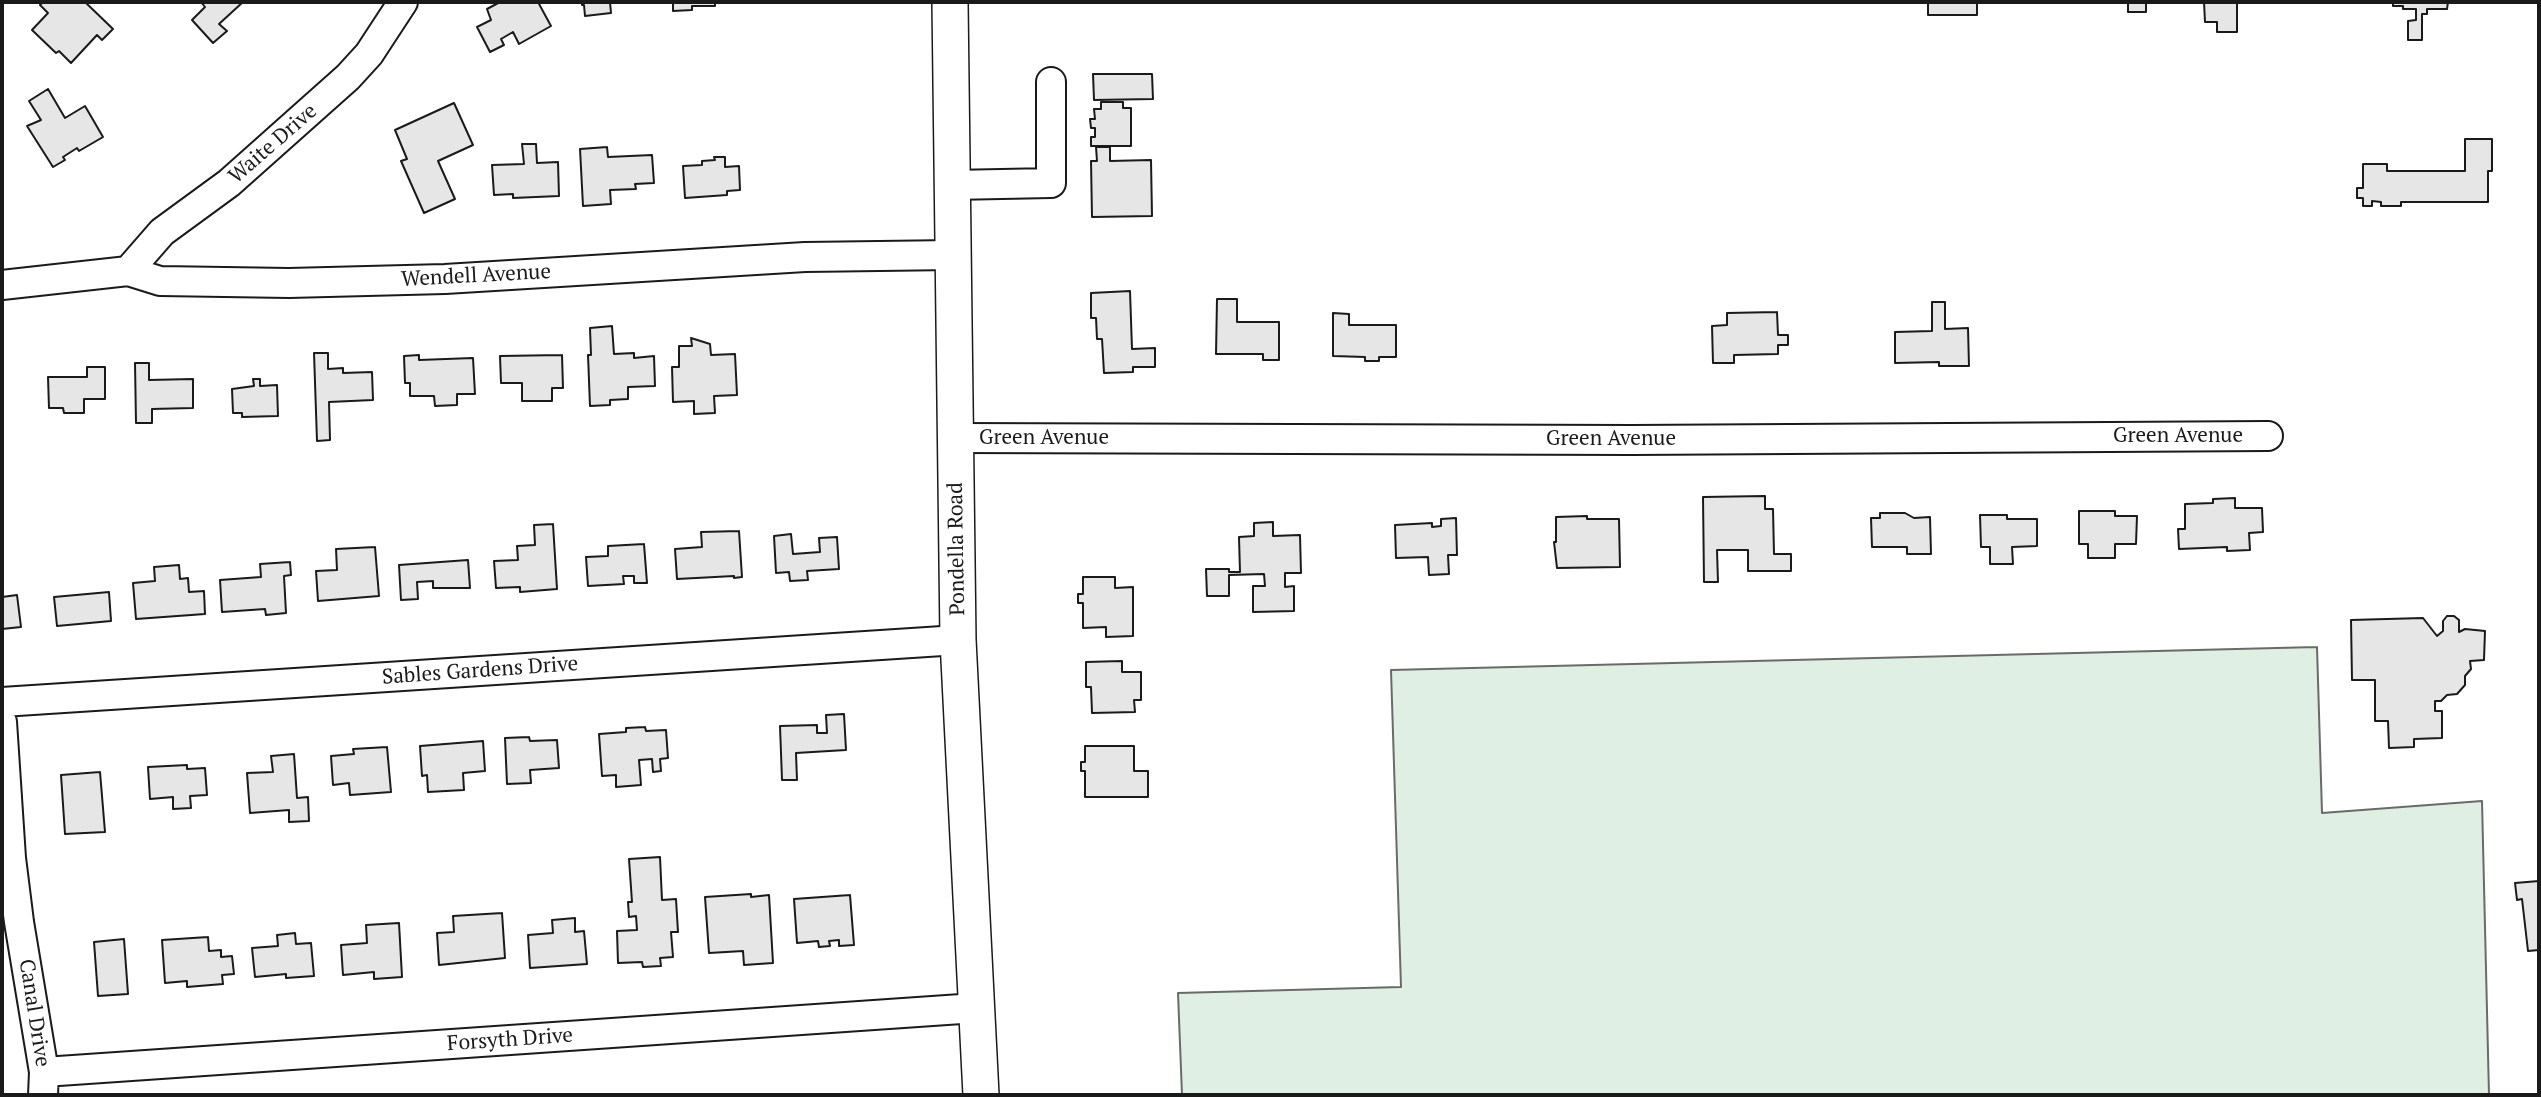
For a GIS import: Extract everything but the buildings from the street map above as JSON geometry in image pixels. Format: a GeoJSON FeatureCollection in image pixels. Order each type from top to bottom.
{"type":"FeatureCollection","features":[{"type":"Feature","properties":{"kind":"main road","name":"Pondella Road"},"geometry":{"type":"LineString","coordinates":[[950,2],[958,640],[981,1095]]}},
{"type":"Feature","properties":{"kind":"street","name":"Waite Drive"},"geometry":{"type":"LineString","coordinates":[[128,271],[162,232],[239,175],[348,77],[387,29],[403,2]]}},
{"type":"Feature","properties":{"kind":"street"},"geometry":{"type":"LineString","coordinates":[[952,185],[1051,183],[1051,82]]}},
{"type":"Feature","properties":{"kind":"street","name":"Wendell Avenue"},"geometry":{"type":"LineString","coordinates":[[2,285],[128,271],[160,281],[289,283],[445,279],[805,257],[953,255]]}},
{"type":"Feature","properties":{"kind":"street","name":"Green Avenue"},"geometry":{"type":"LineString","coordinates":[[955,438],[1632,440],[2267,436]]}},
{"type":"Feature","properties":{"kind":"street","name":"Sables Gardens Drive"},"geometry":{"type":"LineString","coordinates":[[2,702],[958,640]]}},
{"type":"Feature","properties":{"kind":"street","name":"Canal Drive"},"geometry":{"type":"LineString","coordinates":[[2,722],[11,858],[44,1084]]}},
{"type":"Feature","properties":{"kind":"street","name":"Forsyth Drive"},"geometry":{"type":"LineString","coordinates":[[44,1084],[976,1008]]}},
{"type":"Feature","properties":{"kind":"green space"},"geometry":{"type":"Polygon","coordinates":[[[2317,647],[2322,813],[2482,801],[2489,1095],[1182,1095],[1178,993],[1401,987],[1391,670],[2317,647]]]}}]}
